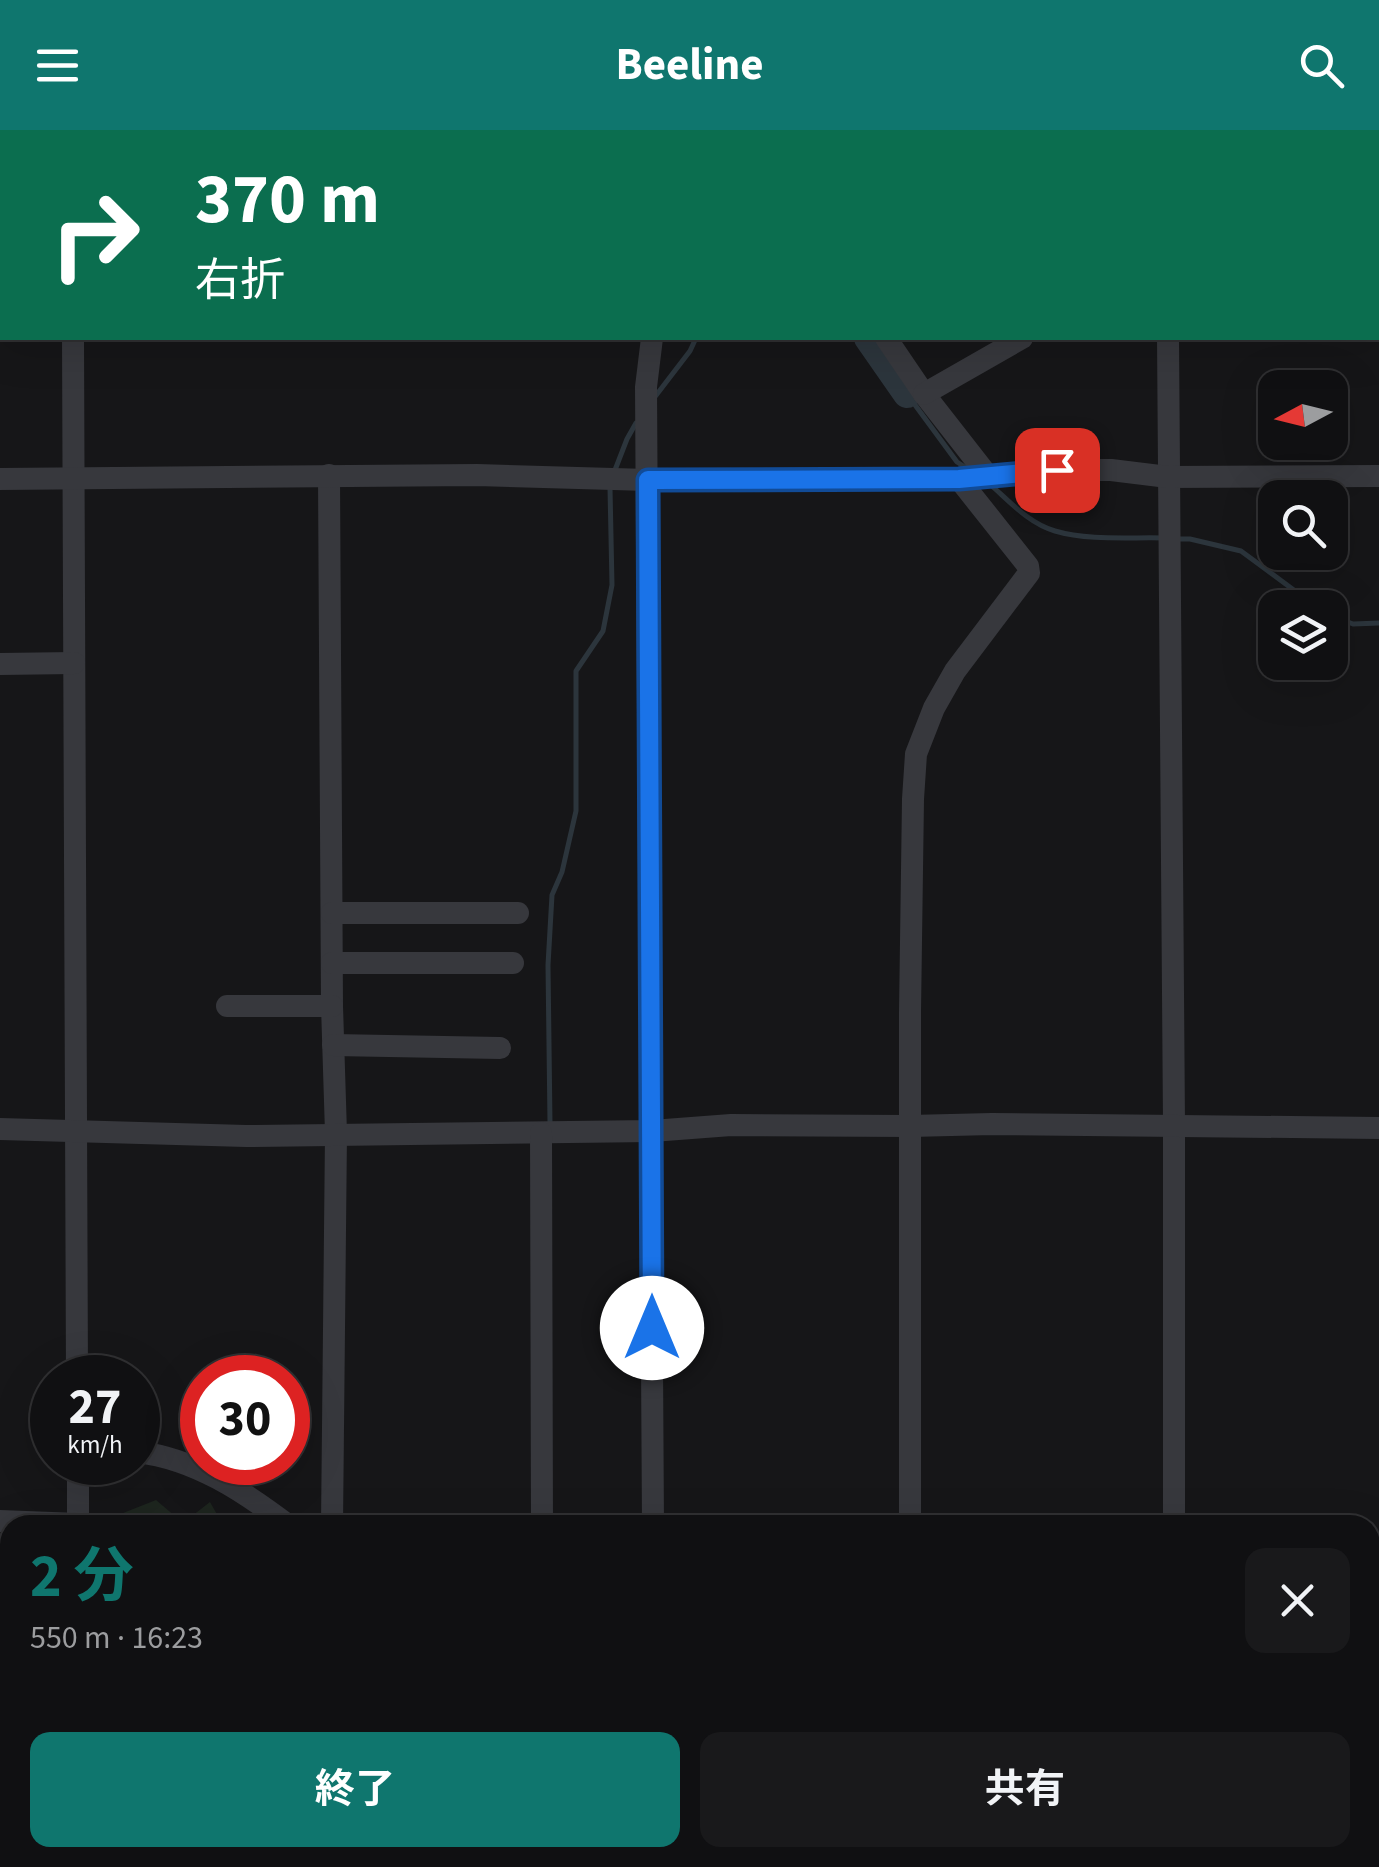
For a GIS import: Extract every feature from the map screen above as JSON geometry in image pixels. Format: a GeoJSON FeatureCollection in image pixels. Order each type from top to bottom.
{"type":"FeatureCollection","features":[{"type":"Feature","properties":{"kind":"street"},"geometry":{"type":"LineString","coordinates":[[73,340],[77,1355]]}},
{"type":"Feature","properties":{"kind":"street"},"geometry":{"type":"LineString","coordinates":[[652,340],[646,387],[653,1515]]}},
{"type":"Feature","properties":{"kind":"street"},"geometry":{"type":"LineString","coordinates":[[887,340],[988,476]]}},
{"type":"Feature","properties":{"kind":"street"},"geometry":{"type":"LineString","coordinates":[[924,394],[1018,340]]}},
{"type":"Feature","properties":{"kind":"street"},"geometry":{"type":"LineString","coordinates":[[1168,340],[1174,1515]]}},
{"type":"Feature","properties":{"kind":"street"},"geometry":{"type":"LineString","coordinates":[[0,479],[477,474],[648,480],[959,479],[1057,470],[1111,470],[1168,477],[1379,476]]}},
{"type":"Feature","properties":{"kind":"street"},"geometry":{"type":"LineString","coordinates":[[329,475],[336,1133],[332,1515]]}},
{"type":"Feature","properties":{"kind":"street"},"geometry":{"type":"LineString","coordinates":[[910,1515],[912,800],[916,754],[934,708],[955,670],[1029,573],[1028,566],[959,479]]}},
{"type":"Feature","properties":{"kind":"street"},"geometry":{"type":"LineString","coordinates":[[0,664],[74,664]]}},
{"type":"Feature","properties":{"kind":"street"},"geometry":{"type":"LineString","coordinates":[[332,914],[518,913]]}},
{"type":"Feature","properties":{"kind":"street"},"geometry":{"type":"LineString","coordinates":[[332,963],[513,962]]}},
{"type":"Feature","properties":{"kind":"street"},"geometry":{"type":"LineString","coordinates":[[227,1006],[332,1006]]}},
{"type":"Feature","properties":{"kind":"street"},"geometry":{"type":"LineString","coordinates":[[333,1046],[500,1048]]}},
{"type":"Feature","properties":{"kind":"street"},"geometry":{"type":"LineString","coordinates":[[0,1129],[246,1136],[992,1124],[1379,1128]]}},
{"type":"Feature","properties":{"kind":"street"},"geometry":{"type":"LineString","coordinates":[[541,1133],[542,1515]]}},
{"type":"Feature","properties":{"kind":"street"},"geometry":{"type":"LineString","coordinates":[[160,1458],[232,1486],[274,1515]]}},
{"type":"Feature","properties":{"kind":"street"},"geometry":{"type":"LineString","coordinates":[[78,1485],[78,1515]]}},
{"type":"Feature","properties":{"kind":"shaded area"},"geometry":{"type":"Polygon","coordinates":[[[156,1500],[174,1515],[118,1515],[156,1500]]]}},
{"type":"Feature","properties":{"kind":"shaded area"},"geometry":{"type":"Polygon","coordinates":[[[210,1502],[217,1515],[193,1515],[210,1502]]]}},
{"type":"Feature","properties":{"kind":"waterway"},"geometry":{"type":"LineString","coordinates":[[654,398],[695,340]]}},
{"type":"Feature","properties":{"kind":"waterway"},"geometry":{"type":"LineString","coordinates":[[869,340],[907,394]]}},
{"type":"Feature","properties":{"kind":"waterway"},"geometry":{"type":"LineString","coordinates":[[907,394],[957,462],[971,471]]}},
{"type":"Feature","properties":{"kind":"waterway"},"geometry":{"type":"LineString","coordinates":[[615,470],[636,423]]}},
{"type":"Feature","properties":{"kind":"waterway"},"geometry":{"type":"LineString","coordinates":[[992,486],[1029,518],[1055,531],[1096,537],[1165,538]]}},
{"type":"Feature","properties":{"kind":"waterway"},"geometry":{"type":"LineString","coordinates":[[550,1123],[548,965],[552,895],[562,872],[576,811],[576,671],[603,631],[612,585],[610,488]]}},
{"type":"Feature","properties":{"kind":"waterway"},"geometry":{"type":"LineString","coordinates":[[1176,539],[1241,551],[1294,590]]}},
{"type":"Feature","properties":{"kind":"waterway"},"geometry":{"type":"LineString","coordinates":[[1348,622],[1379,623]]}},
{"type":"Feature","properties":{"kind":"route"},"geometry":{"type":"LineString","coordinates":[[652,1328],[648,480],[959,479],[1057,470]]}}]}
